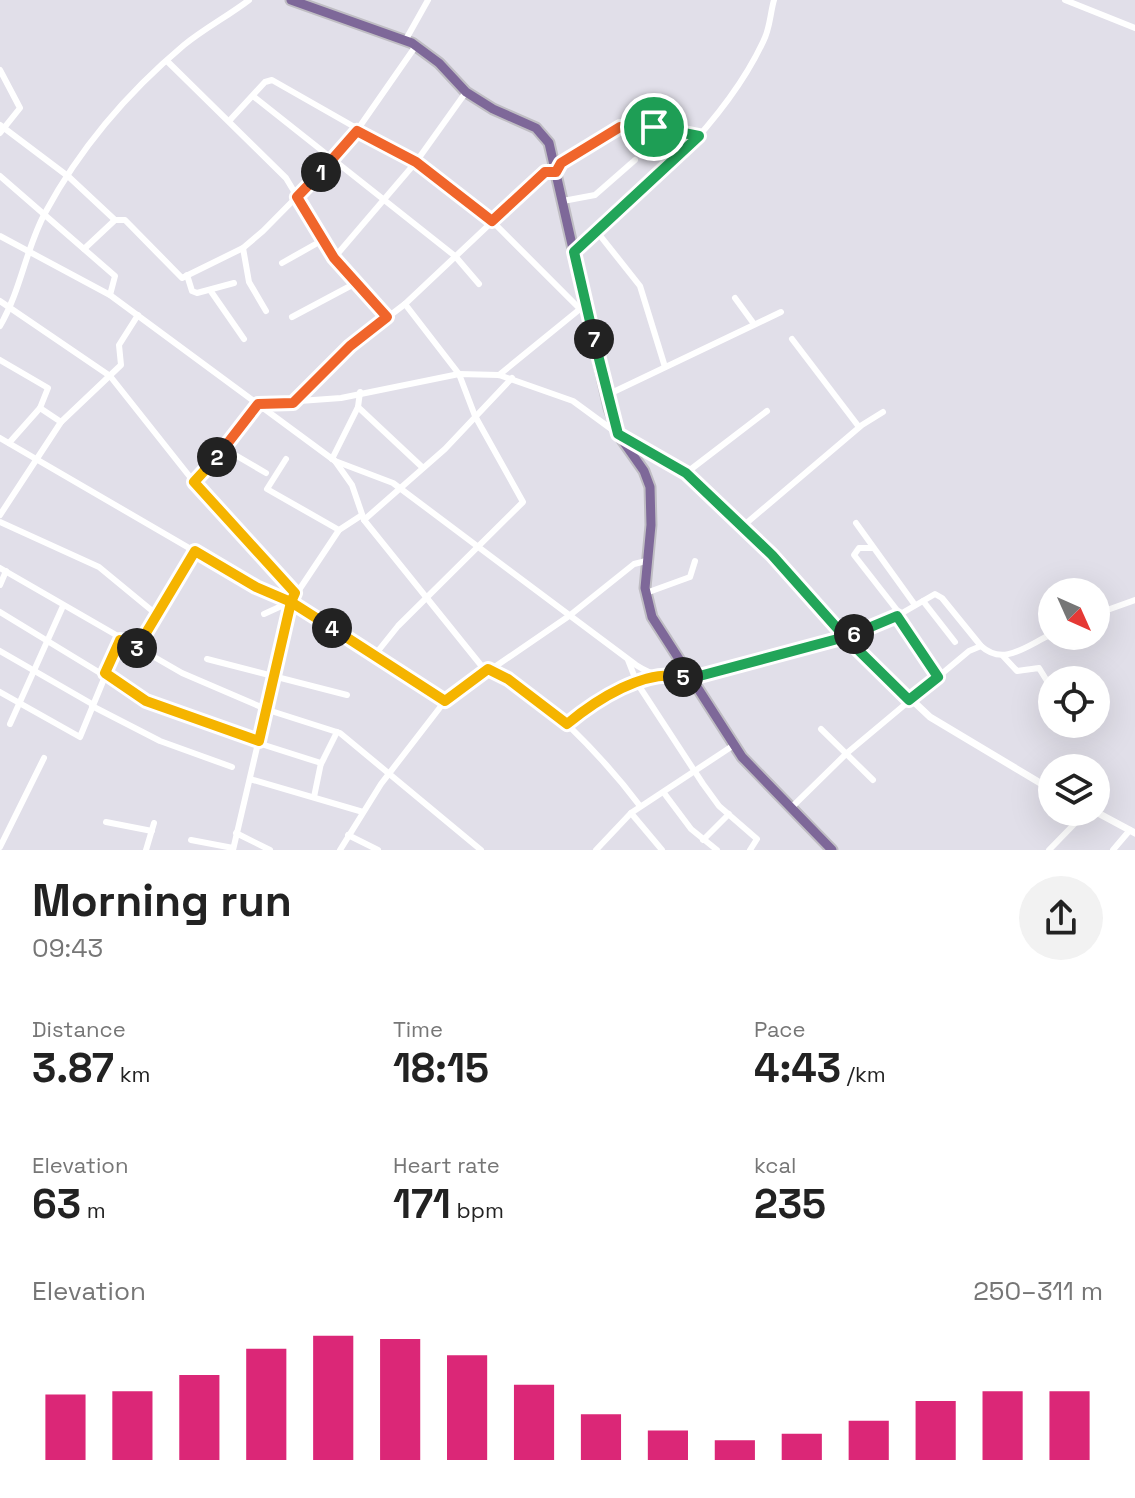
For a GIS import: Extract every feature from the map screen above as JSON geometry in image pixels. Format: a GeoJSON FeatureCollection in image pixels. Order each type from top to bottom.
{"type":"FeatureCollection","features":[{"type":"Feature","properties":{"kind":"main road"},"geometry":{"type":"LineString","coordinates":[[291,0],[405,41],[439,63],[466,92],[493,109],[536,128],[549,143],[584,309],[618,434],[644,471],[650,487],[651,525],[646,593],[652,617],[734,745],[832,850]]}},
{"type":"Feature","properties":{"kind":"street"},"geometry":{"type":"LineString","coordinates":[[0,326],[11,307],[44,213],[93,136],[167,61],[249,0]]}},
{"type":"Feature","properties":{"kind":"street"},"geometry":{"type":"LineString","coordinates":[[405,41],[428,0]]}},
{"type":"Feature","properties":{"kind":"street"},"geometry":{"type":"LineString","coordinates":[[574,252],[699,136],[752,63],[765,39],[774,0]]}},
{"type":"Feature","properties":{"kind":"street"},"geometry":{"type":"LineString","coordinates":[[1065,0],[1135,28]]}},
{"type":"Feature","properties":{"kind":"street"},"geometry":{"type":"LineString","coordinates":[[0,70],[20,108],[1,129],[69,177],[115,220],[125,220],[179,276],[243,248],[297,197],[357,131],[415,47]]}},
{"type":"Feature","properties":{"kind":"street"},"geometry":{"type":"LineString","coordinates":[[167,61],[286,178],[321,241],[354,284],[387,317]]}},
{"type":"Feature","properties":{"kind":"street"},"geometry":{"type":"LineString","coordinates":[[230,120],[265,82],[272,80],[416,162],[492,221],[584,309],[499,375]]}},
{"type":"Feature","properties":{"kind":"street"},"geometry":{"type":"LineString","coordinates":[[334,258],[416,162],[466,92]]}},
{"type":"Feature","properties":{"kind":"street"},"geometry":{"type":"LineString","coordinates":[[253,96],[455,256],[479,284]]}},
{"type":"Feature","properties":{"kind":"street"},"geometry":{"type":"LineString","coordinates":[[293,403],[350,346],[405,304],[545,172],[556,172],[561,163],[620,127],[654,127],[699,136]]}},
{"type":"Feature","properties":{"kind":"street"},"geometry":{"type":"LineString","coordinates":[[563,201],[595,195],[635,160]]}},
{"type":"Feature","properties":{"kind":"street"},"geometry":{"type":"LineString","coordinates":[[0,176],[115,276],[110,295]]}},
{"type":"Feature","properties":{"kind":"street"},"geometry":{"type":"LineString","coordinates":[[84,249],[115,220]]}},
{"type":"Feature","properties":{"kind":"street"},"geometry":{"type":"LineString","coordinates":[[598,233],[640,286],[665,367]]}},
{"type":"Feature","properties":{"kind":"street"},"geometry":{"type":"LineString","coordinates":[[0,236],[110,295],[334,460],[382,477],[398,487],[653,675]]}},
{"type":"Feature","properties":{"kind":"street"},"geometry":{"type":"LineString","coordinates":[[282,263],[321,241]]}},
{"type":"Feature","properties":{"kind":"street"},"geometry":{"type":"LineString","coordinates":[[243,248],[249,282],[266,311]]}},
{"type":"Feature","properties":{"kind":"street"},"geometry":{"type":"LineString","coordinates":[[187,275],[194,293],[234,283]]}},
{"type":"Feature","properties":{"kind":"street"},"geometry":{"type":"LineString","coordinates":[[292,317],[354,284]]}},
{"type":"Feature","properties":{"kind":"street"},"geometry":{"type":"LineString","coordinates":[[210,290],[244,339]]}},
{"type":"Feature","properties":{"kind":"street"},"geometry":{"type":"LineString","coordinates":[[735,298],[754,324]]}},
{"type":"Feature","properties":{"kind":"street"},"geometry":{"type":"LineString","coordinates":[[0,301],[110,376],[194,482],[295,593]]}},
{"type":"Feature","properties":{"kind":"street"},"geometry":{"type":"LineString","coordinates":[[374,656],[426,597],[523,502],[475,416],[459,374],[405,304]]}},
{"type":"Feature","properties":{"kind":"street"},"geometry":{"type":"LineString","coordinates":[[607,395],[781,312]]}},
{"type":"Feature","properties":{"kind":"street"},"geometry":{"type":"LineString","coordinates":[[0,515],[61,422],[121,365],[119,345],[123,334],[138,315]]}},
{"type":"Feature","properties":{"kind":"street"},"geometry":{"type":"LineString","coordinates":[[792,339],[859,427]]}},
{"type":"Feature","properties":{"kind":"street"},"geometry":{"type":"LineString","coordinates":[[0,360],[48,388],[40,408],[9,443]]}},
{"type":"Feature","properties":{"kind":"street"},"geometry":{"type":"LineString","coordinates":[[258,404],[341,398],[459,374],[512,378],[573,401],[618,434],[686,473],[743,526],[845,637],[909,700],[942,726],[1038,782]]}},
{"type":"Feature","properties":{"kind":"street"},"geometry":{"type":"LineString","coordinates":[[191,840],[233,849],[295,593],[339,530],[363,517],[445,449],[512,378]]}},
{"type":"Feature","properties":{"kind":"street"},"geometry":{"type":"LineString","coordinates":[[334,460],[358,407],[360,392]]}},
{"type":"Feature","properties":{"kind":"street"},"geometry":{"type":"LineString","coordinates":[[194,482],[225,449],[258,404]]}},
{"type":"Feature","properties":{"kind":"street"},"geometry":{"type":"LineString","coordinates":[[358,407],[422,467]]}},
{"type":"Feature","properties":{"kind":"street"},"geometry":{"type":"LineString","coordinates":[[40,408],[61,422]]}},
{"type":"Feature","properties":{"kind":"street"},"geometry":{"type":"LineString","coordinates":[[686,473],[767,411]]}},
{"type":"Feature","properties":{"kind":"street"},"geometry":{"type":"LineString","coordinates":[[743,526],[859,427],[883,412]]}},
{"type":"Feature","properties":{"kind":"street"},"geometry":{"type":"LineString","coordinates":[[0,438],[256,587],[291,602],[445,701]]}},
{"type":"Feature","properties":{"kind":"street"},"geometry":{"type":"LineString","coordinates":[[225,449],[266,473]]}},
{"type":"Feature","properties":{"kind":"street"},"geometry":{"type":"LineString","coordinates":[[286,459],[267,489],[339,530]]}},
{"type":"Feature","properties":{"kind":"street"},"geometry":{"type":"LineString","coordinates":[[334,460],[352,485],[363,517],[484,669],[508,679],[567,724],[607,762],[640,806]]}},
{"type":"Feature","properties":{"kind":"street"},"geometry":{"type":"LineString","coordinates":[[0,522],[99,567],[156,614]]}},
{"type":"Feature","properties":{"kind":"street"},"geometry":{"type":"LineString","coordinates":[[856,523],[915,605]]}},
{"type":"Feature","properties":{"kind":"street"},"geometry":{"type":"LineString","coordinates":[[872,548],[859,548],[854,555],[938,677]]}},
{"type":"Feature","properties":{"kind":"street"},"geometry":{"type":"LineString","coordinates":[[136,649],[195,551]]}},
{"type":"Feature","properties":{"kind":"street"},"geometry":{"type":"LineString","coordinates":[[340,850],[389,774],[445,701],[569,616],[634,564],[646,561]]}},
{"type":"Feature","properties":{"kind":"street"},"geometry":{"type":"LineString","coordinates":[[646,593],[690,577],[695,561]]}},
{"type":"Feature","properties":{"kind":"street"},"geometry":{"type":"LineString","coordinates":[[0,585],[3,570],[182,673],[268,710],[337,732],[481,850]]}},
{"type":"Feature","properties":{"kind":"street"},"geometry":{"type":"LineString","coordinates":[[567,724],[599,699],[653,675],[669,673],[692,678],[845,637],[939,595],[981,646],[994,656],[1003,656],[1038,640]]}},
{"type":"Feature","properties":{"kind":"street"},"geometry":{"type":"LineString","coordinates":[[1110,609],[1135,600]]}},
{"type":"Feature","properties":{"kind":"street"},"geometry":{"type":"LineString","coordinates":[[923,601],[955,642]]}},
{"type":"Feature","properties":{"kind":"street"},"geometry":{"type":"LineString","coordinates":[[264,614],[291,602]]}},
{"type":"Feature","properties":{"kind":"street"},"geometry":{"type":"LineString","coordinates":[[10,724],[63,606]]}},
{"type":"Feature","properties":{"kind":"street"},"geometry":{"type":"LineString","coordinates":[[0,612],[105,673],[146,701],[321,764]]}},
{"type":"Feature","properties":{"kind":"street"},"geometry":{"type":"LineString","coordinates":[[0,692],[80,737],[120,640]]}},
{"type":"Feature","properties":{"kind":"street"},"geometry":{"type":"LineString","coordinates":[[793,806],[847,753],[909,700],[981,646]]}},
{"type":"Feature","properties":{"kind":"street"},"geometry":{"type":"LineString","coordinates":[[0,651],[160,741],[232,767]]}},
{"type":"Feature","properties":{"kind":"street"},"geometry":{"type":"LineString","coordinates":[[1003,656],[1017,671],[1038,668]]}},
{"type":"Feature","properties":{"kind":"street"},"geometry":{"type":"LineString","coordinates":[[626,658],[637,683],[719,806],[757,839],[750,850]]}},
{"type":"Feature","properties":{"kind":"street"},"geometry":{"type":"LineString","coordinates":[[207,659],[347,695]]}},
{"type":"Feature","properties":{"kind":"street"},"geometry":{"type":"LineString","coordinates":[[669,673],[680,662]]}},
{"type":"Feature","properties":{"kind":"street"},"geometry":{"type":"LineString","coordinates":[[821,729],[873,780]]}},
{"type":"Feature","properties":{"kind":"street"},"geometry":{"type":"LineString","coordinates":[[314,797],[321,764],[337,732]]}},
{"type":"Feature","properties":{"kind":"street"},"geometry":{"type":"LineString","coordinates":[[596,850],[640,806],[697,772],[734,745]]}},
{"type":"Feature","properties":{"kind":"street"},"geometry":{"type":"LineString","coordinates":[[0,847],[44,758]]}},
{"type":"Feature","properties":{"kind":"street"},"geometry":{"type":"LineString","coordinates":[[250,779],[363,812]]}},
{"type":"Feature","properties":{"kind":"street"},"geometry":{"type":"LineString","coordinates":[[664,793],[703,840],[717,850]]}},
{"type":"Feature","properties":{"kind":"street"},"geometry":{"type":"LineString","coordinates":[[631,813],[662,850]]}},
{"type":"Feature","properties":{"kind":"street"},"geometry":{"type":"LineString","coordinates":[[703,840],[729,814]]}},
{"type":"Feature","properties":{"kind":"street"},"geometry":{"type":"LineString","coordinates":[[1110,820],[1132,832],[1113,850]]}},
{"type":"Feature","properties":{"kind":"street"},"geometry":{"type":"LineString","coordinates":[[106,822],[153,827],[146,850]]}},
{"type":"Feature","properties":{"kind":"street"},"geometry":{"type":"LineString","coordinates":[[1054,848],[1074,826]]}},
{"type":"Feature","properties":{"kind":"street"},"geometry":{"type":"LineString","coordinates":[[236,833],[270,850]]}},
{"type":"Feature","properties":{"kind":"street"},"geometry":{"type":"LineString","coordinates":[[348,835],[378,850]]}},
{"type":"Feature","properties":{"kind":"street"},"geometry":{"type":"LineString","coordinates":[[646,850],[653,841]]}},
{"type":"Feature","properties":{"kind":"route"},"geometry":{"type":"LineString","coordinates":[[654,127],[620,127],[561,163],[556,172],[545,172],[492,221],[416,162],[357,131],[344,149],[297,197],[321,241],[354,284],[387,317],[350,346],[293,403],[258,404],[225,449],[194,482],[295,593],[291,602],[256,587],[195,551],[136,649],[120,640],[105,673],[146,701],[259,741],[283,648],[291,602],[445,701],[488,669],[508,679],[567,724],[599,699],[653,675],[669,673],[692,678],[845,637],[909,700],[938,677],[897,616],[845,637],[772,555],[686,473],[618,434],[609,408],[574,252],[699,136],[654,127]]}}]}
